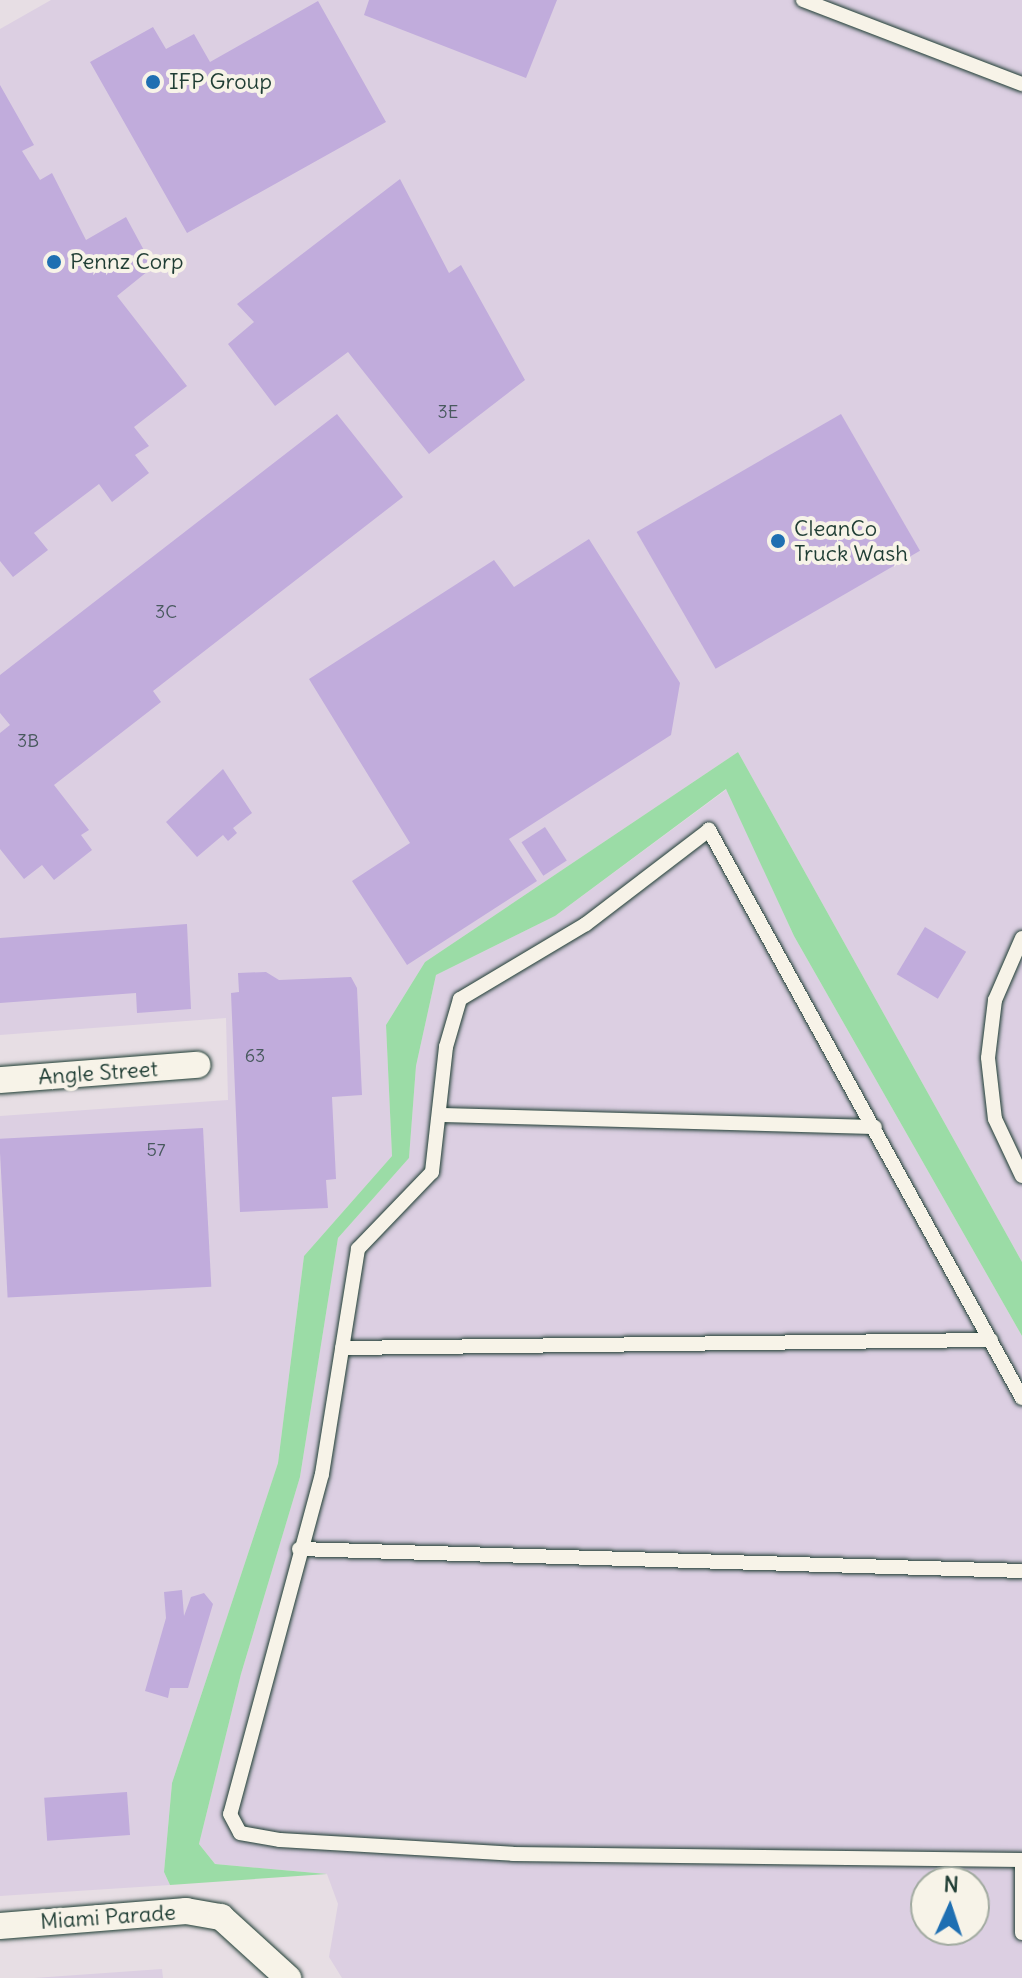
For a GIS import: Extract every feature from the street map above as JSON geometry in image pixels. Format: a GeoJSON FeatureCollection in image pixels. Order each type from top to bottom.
{"type":"FeatureCollection","features":[{"type":"Feature","properties":{"kind":"street","name":"Angle Street"},"geometry":{"type":"LineString","coordinates":[[0,1080],[197,1065]]}},
{"type":"Feature","properties":{"kind":"street","name":"Miami Parade"},"geometry":{"type":"LineString","coordinates":[[0,1926],[186,1911],[210,1915],[246,1936],[288,1978]]}},
{"type":"Feature","properties":{"kind":"lane"},"geometry":{"type":"LineString","coordinates":[[803,0],[1022,84]]}},
{"type":"Feature","properties":{"kind":"lane"},"geometry":{"type":"LineString","coordinates":[[1022,1398],[709,830],[567,937],[464,992],[446,1047],[441,1115],[432,1172],[358,1249],[322,1474],[299,1549],[230,1814],[240,1833],[614,1858],[1022,1860],[1022,1933]]}},
{"type":"Feature","properties":{"kind":"lane"},"geometry":{"type":"LineString","coordinates":[[1022,938],[995,1000],[988,1058],[995,1119],[1022,1176]]}},
{"type":"Feature","properties":{"kind":"lane"},"geometry":{"type":"LineString","coordinates":[[441,1115],[875,1127]]}},
{"type":"Feature","properties":{"kind":"lane"},"geometry":{"type":"LineString","coordinates":[[342,1348],[991,1340]]}},
{"type":"Feature","properties":{"kind":"lane"},"geometry":{"type":"LineString","coordinates":[[299,1549],[1022,1571]]}},
{"type":"Feature","properties":{"kind":"shaded area"},"geometry":{"type":"Polygon","coordinates":[[[51,0],[1022,0],[1022,1262],[738,752],[425,962],[386,1025],[392,1156],[304,1256],[278,1463],[172,1783],[164,1872],[170,1885],[0,1896],[0,1116],[228,1100],[226,1018],[0,1035],[0,29],[51,0]]]}},
{"type":"Feature","properties":{"kind":"shaded area"},"geometry":{"type":"Polygon","coordinates":[[[727,789],[794,936],[1022,1336],[1022,1978],[342,1978],[329,1957],[338,1904],[327,1874],[215,1864],[199,1844],[241,1674],[300,1477],[338,1238],[409,1158],[416,1066],[436,975],[555,916],[727,789]]]}},
{"type":"Feature","properties":{"kind":"shaded area"},"geometry":{"type":"Polygon","coordinates":[[[162,1969],[163,1978],[34,1978],[162,1969]]]}},
{"type":"Feature","properties":{"kind":"green space"},"geometry":{"type":"Polygon","coordinates":[[[738,752],[1022,1262],[1022,1336],[794,936],[726,789],[555,916],[436,975],[416,1066],[409,1158],[338,1238],[300,1477],[241,1674],[199,1844],[215,1864],[327,1874],[170,1885],[164,1872],[172,1783],[278,1463],[304,1256],[392,1156],[386,1025],[425,962],[738,752]]]}},
{"type":"Feature","properties":{"kind":"building"},"geometry":{"type":"Polygon","coordinates":[[[369,0],[557,0],[526,78],[364,15],[369,0]]]}},
{"type":"Feature","properties":{"kind":"building"},"geometry":{"type":"Polygon","coordinates":[[[318,1],[386,122],[187,233],[90,62],[153,27],[166,49],[194,34],[210,62],[318,1]]]}},
{"type":"Feature","properties":{"kind":"building"},"geometry":{"type":"Polygon","coordinates":[[[0,85],[34,145],[22,151],[40,180],[52,173],[86,240],[126,217],[153,267],[117,296],[187,386],[134,427],[149,446],[135,455],[149,473],[112,502],[99,484],[34,533],[48,550],[13,577],[0,561],[0,85]]]}},
{"type":"Feature","properties":{"kind":"building"},"geometry":{"type":"Polygon","coordinates":[[[400,179],[449,273],[461,265],[525,380],[429,454],[348,352],[275,406],[228,344],[254,322],[237,304],[400,179]]]}},
{"type":"Feature","properties":{"kind":"building"},"geometry":{"type":"Polygon","coordinates":[[[337,414],[403,497],[153,691],[161,702],[54,785],[89,830],[81,835],[92,850],[54,880],[42,865],[24,879],[0,849],[0,733],[10,725],[0,713],[0,675],[337,414]]]}},
{"type":"Feature","properties":{"kind":"building","name":"CleanCo Truck Wash"},"geometry":{"type":"Polygon","coordinates":[[[841,414],[920,551],[716,669],[637,532],[841,414]]]}},
{"type":"Feature","properties":{"kind":"building"},"geometry":{"type":"Polygon","coordinates":[[[589,539],[680,683],[671,735],[509,839],[537,881],[407,965],[352,881],[410,843],[309,679],[494,560],[514,587],[589,539]]]}},
{"type":"Feature","properties":{"kind":"building"},"geometry":{"type":"Polygon","coordinates":[[[223,769],[252,813],[233,828],[237,833],[228,841],[223,835],[197,857],[166,822],[223,769]]]}},
{"type":"Feature","properties":{"kind":"building"},"geometry":{"type":"Polygon","coordinates":[[[545,827],[567,861],[543,876],[522,842],[545,827]]]}},
{"type":"Feature","properties":{"kind":"building"},"geometry":{"type":"Polygon","coordinates":[[[187,924],[191,1009],[137,1013],[136,993],[0,1003],[0,938],[187,924]]]}},
{"type":"Feature","properties":{"kind":"building"},"geometry":{"type":"Polygon","coordinates":[[[925,927],[966,952],[938,999],[897,974],[925,927]]]}},
{"type":"Feature","properties":{"kind":"building"},"geometry":{"type":"Polygon","coordinates":[[[266,972],[279,980],[351,977],[357,988],[362,1095],[332,1097],[336,1179],[326,1180],[328,1208],[240,1212],[231,993],[239,992],[238,973],[266,972]]]}},
{"type":"Feature","properties":{"kind":"building"},"geometry":{"type":"Polygon","coordinates":[[[203,1128],[211,1287],[8,1297],[0,1139],[203,1128]]]}},
{"type":"Feature","properties":{"kind":"building"},"geometry":{"type":"Polygon","coordinates":[[[182,1590],[184,1616],[191,1597],[204,1593],[213,1604],[188,1688],[170,1688],[168,1698],[145,1691],[166,1618],[164,1592],[182,1590]]]}},
{"type":"Feature","properties":{"kind":"building"},"geometry":{"type":"Polygon","coordinates":[[[127,1792],[130,1835],[47,1841],[44,1798],[127,1792]]]}},
{"type":"Feature","properties":{"kind":"place","name":"IFP Group"},"geometry":{"type":"Point","coordinates":[153,82]}},
{"type":"Feature","properties":{"kind":"place","name":"Pennz Corp"},"geometry":{"type":"Point","coordinates":[54,262]}},
{"type":"Feature","properties":{"kind":"place","name":"CleanCo Truck Wash"},"geometry":{"type":"Point","coordinates":[778,541]}}]}
